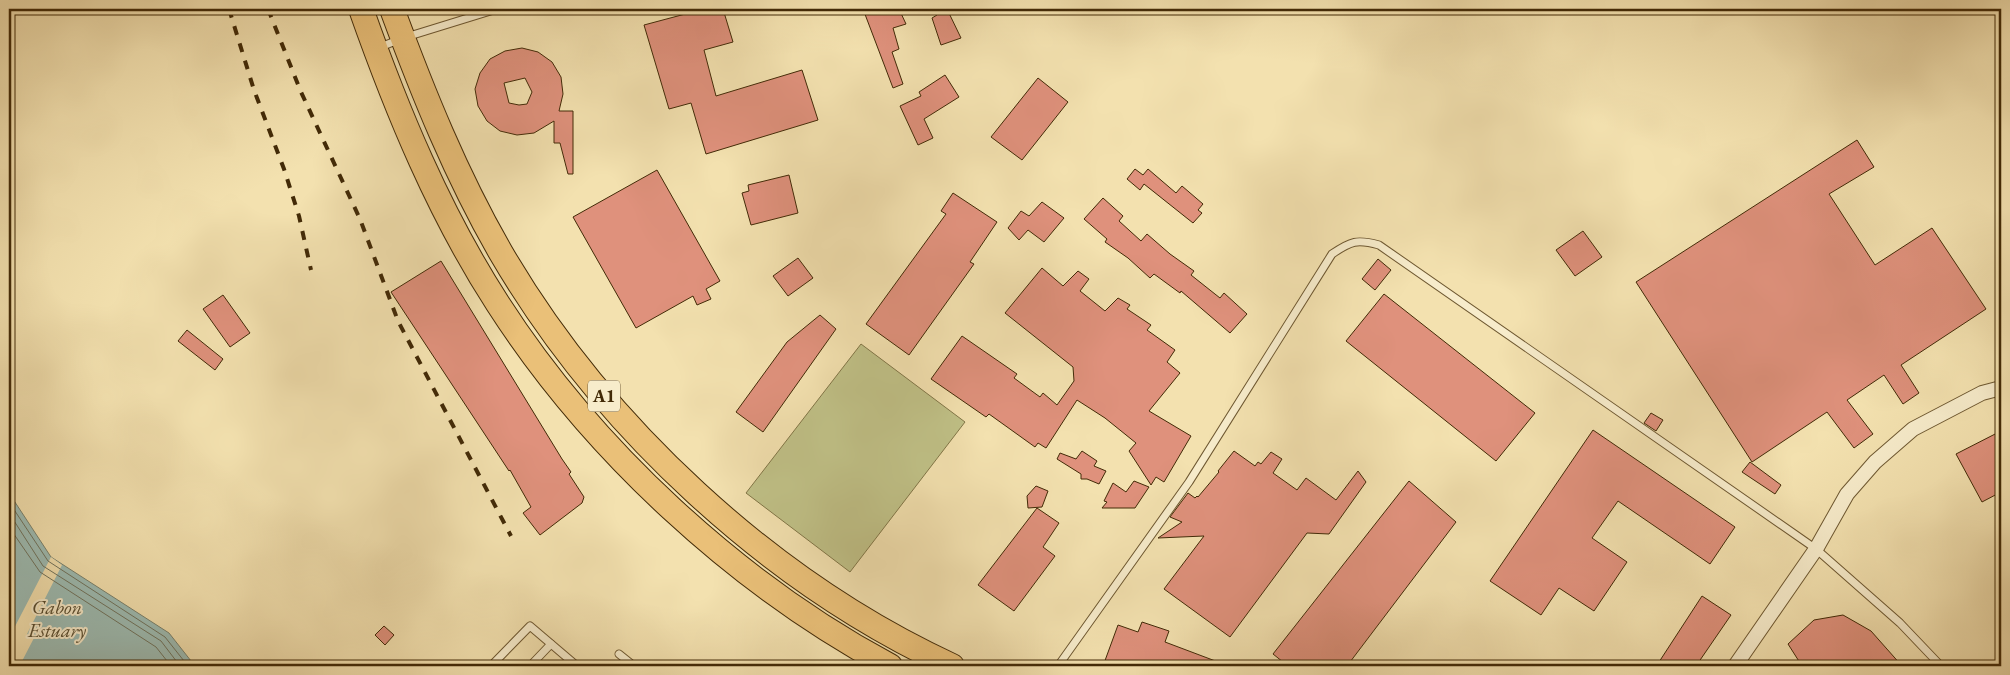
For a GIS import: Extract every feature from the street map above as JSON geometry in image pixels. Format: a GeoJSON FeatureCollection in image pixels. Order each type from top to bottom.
{"type":"FeatureCollection","features":[{"type":"Feature","properties":{"kind":"highway","name":"A1"},"geometry":{"type":"LineString","coordinates":[[361,9],[375,50],[414,146],[470,258],[540,364],[582,416],[710,544],[798,612],[847,643],[890,666]]}},
{"type":"Feature","properties":{"kind":"highway","name":"A1"},"geometry":{"type":"LineString","coordinates":[[392,9],[418,79],[466,187],[502,255],[550,328],[614,408],[693,490],[749,538],[805,580],[855,614],[952,666]]}},
{"type":"Feature","properties":{"kind":"street"},"geometry":{"type":"LineString","coordinates":[[1735,666],[1816,549],[1847,494],[1875,462],[1913,429],[1982,393],[2001,388]]}},
{"type":"Feature","properties":{"kind":"lane"},"geometry":{"type":"LineString","coordinates":[[375,50],[403,38],[497,9]]}},
{"type":"Feature","properties":{"kind":"lane"},"geometry":{"type":"LineString","coordinates":[[1058,666],[1189,482],[1332,254],[1348,243],[1362,241],[1379,245],[1816,549],[1900,623],[1941,666]]}},
{"type":"Feature","properties":{"kind":"lane"},"geometry":{"type":"LineString","coordinates":[[491,666],[530,626],[578,666]]}},
{"type":"Feature","properties":{"kind":"lane"},"geometry":{"type":"LineString","coordinates":[[530,666],[551,644]]}},
{"type":"Feature","properties":{"kind":"lane"},"geometry":{"type":"LineString","coordinates":[[619,654],[634,666]]}},
{"type":"Feature","properties":{"kind":"green space"},"geometry":{"type":"Polygon","coordinates":[[[861,344],[965,422],[850,572],[746,493],[861,344]]]}},
{"type":"Feature","properties":{"kind":"water","name":"Gabon Estuary"},"geometry":{"type":"Polygon","coordinates":[[[9,493],[51,557],[169,633],[195,666],[9,666],[9,493]]]}},
{"type":"Feature","properties":{"kind":"pier"},"geometry":{"type":"Polygon","coordinates":[[[51,557],[62,565],[27,634],[34,638],[20,665],[12,660],[9,666],[9,638],[51,557]]]}},
{"type":"Feature","properties":{"kind":"building"},"geometry":{"type":"Polygon","coordinates":[[[704,9],[723,9],[733,42],[704,50],[716,96],[802,70],[818,120],[706,154],[691,103],[669,109],[644,25],[704,9]]]}},
{"type":"Feature","properties":{"kind":"building"},"geometry":{"type":"Polygon","coordinates":[[[863,9],[899,9],[906,24],[893,28],[899,49],[892,52],[903,84],[893,88],[863,9]]]}},
{"type":"Feature","properties":{"kind":"building"},"geometry":{"type":"Polygon","coordinates":[[[935,9],[947,9],[961,38],[941,45],[932,18],[937,15],[935,9]]]}},
{"type":"Feature","properties":{"kind":"building"},"geometry":{"type":"Polygon","coordinates":[[[522,48],[538,52],[552,62],[561,77],[563,94],[559,111],[573,111],[573,174],[568,174],[560,143],[554,143],[554,121],[534,133],[517,135],[500,131],[487,121],[478,106],[475,89],[480,73],[490,59],[505,51],[522,48]],[[525,78],[504,83],[509,103],[527,104],[532,92],[525,78]]]}},
{"type":"Feature","properties":{"kind":"building"},"geometry":{"type":"Polygon","coordinates":[[[945,75],[959,97],[924,119],[933,138],[918,145],[900,106],[921,96],[919,92],[945,75]]]}},
{"type":"Feature","properties":{"kind":"building"},"geometry":{"type":"Polygon","coordinates":[[[1038,78],[1068,102],[1022,160],[991,137],[1038,78]]]}},
{"type":"Feature","properties":{"kind":"building"},"geometry":{"type":"Polygon","coordinates":[[[1857,140],[1874,167],[1829,194],[1875,265],[1932,228],[1986,309],[1901,365],[1919,393],[1903,404],[1884,375],[1847,400],[1873,434],[1854,448],[1827,412],[1752,462],[1636,282],[1857,140]]]}},
{"type":"Feature","properties":{"kind":"building"},"geometry":{"type":"Polygon","coordinates":[[[1135,169],[1143,175],[1148,169],[1176,193],[1182,186],[1203,204],[1198,210],[1202,213],[1193,223],[1144,184],[1140,190],[1127,179],[1135,169]]]}},
{"type":"Feature","properties":{"kind":"building"},"geometry":{"type":"Polygon","coordinates":[[[657,170],[720,281],[706,289],[711,299],[697,305],[693,296],[636,328],[573,217],[657,170]]]}},
{"type":"Feature","properties":{"kind":"building"},"geometry":{"type":"Polygon","coordinates":[[[789,175],[798,213],[751,225],[742,193],[749,191],[748,185],[789,175]]]}},
{"type":"Feature","properties":{"kind":"building"},"geometry":{"type":"Polygon","coordinates":[[[953,193],[997,222],[970,262],[974,264],[909,355],[866,324],[946,214],[941,211],[953,193]]]}},
{"type":"Feature","properties":{"kind":"building"},"geometry":{"type":"Polygon","coordinates":[[[1103,198],[1123,216],[1119,221],[1141,241],[1147,234],[1194,271],[1191,275],[1220,298],[1224,293],[1247,314],[1230,333],[1181,291],[1180,293],[1154,274],[1150,278],[1128,258],[1105,242],[1107,239],[1084,219],[1103,198]]]}},
{"type":"Feature","properties":{"kind":"building"},"geometry":{"type":"Polygon","coordinates":[[[1042,202],[1064,218],[1044,242],[1028,230],[1019,240],[1008,228],[1021,211],[1029,216],[1042,202]]]}},
{"type":"Feature","properties":{"kind":"building"},"geometry":{"type":"Polygon","coordinates":[[[1583,231],[1602,257],[1575,276],[1556,250],[1583,231]]]}},
{"type":"Feature","properties":{"kind":"building"},"geometry":{"type":"Polygon","coordinates":[[[798,258],[813,278],[788,296],[773,276],[798,258]]]}},
{"type":"Feature","properties":{"kind":"building"},"geometry":{"type":"Polygon","coordinates":[[[1378,259],[1391,270],[1375,290],[1362,279],[1378,259]]]}},
{"type":"Feature","properties":{"kind":"building"},"geometry":{"type":"Polygon","coordinates":[[[441,261],[571,472],[569,474],[584,497],[582,503],[540,535],[523,513],[531,507],[510,470],[391,292],[441,261]]]}},
{"type":"Feature","properties":{"kind":"building"},"geometry":{"type":"Polygon","coordinates":[[[1042,268],[1063,286],[1078,271],[1089,279],[1080,291],[1105,311],[1118,298],[1130,305],[1127,309],[1151,325],[1147,330],[1175,350],[1167,362],[1180,373],[1149,411],[1191,436],[1164,482],[1156,477],[1151,485],[1129,451],[1136,443],[1105,418],[1077,400],[1046,448],[1038,443],[1035,447],[989,414],[986,417],[931,379],[962,336],[1017,374],[1014,378],[1040,397],[1043,393],[1057,405],[1074,381],[1073,367],[1005,313],[1042,268]]]}},
{"type":"Feature","properties":{"kind":"building"},"geometry":{"type":"Polygon","coordinates":[[[1384,294],[1535,413],[1496,461],[1346,341],[1384,294]]]}},
{"type":"Feature","properties":{"kind":"building"},"geometry":{"type":"Polygon","coordinates":[[[223,295],[250,333],[230,347],[203,309],[223,295]]]}},
{"type":"Feature","properties":{"kind":"building"},"geometry":{"type":"Polygon","coordinates":[[[820,315],[836,329],[763,432],[736,412],[787,342],[820,315]]]}},
{"type":"Feature","properties":{"kind":"building"},"geometry":{"type":"Polygon","coordinates":[[[187,330],[223,359],[215,370],[178,341],[187,330]]]}},
{"type":"Feature","properties":{"kind":"building"},"geometry":{"type":"Polygon","coordinates":[[[1651,413],[1663,420],[1656,431],[1644,423],[1651,413]]]}},
{"type":"Feature","properties":{"kind":"building"},"geometry":{"type":"Polygon","coordinates":[[[1593,430],[1735,527],[1710,564],[1618,501],[1592,538],[1627,562],[1594,611],[1559,588],[1541,615],[1490,581],[1593,430]]]}},
{"type":"Feature","properties":{"kind":"building"},"geometry":{"type":"Polygon","coordinates":[[[2001,431],[2001,492],[1982,502],[1956,454],[2001,431]]]}},
{"type":"Feature","properties":{"kind":"building"},"geometry":{"type":"Polygon","coordinates":[[[1082,451],[1097,461],[1094,466],[1106,471],[1099,484],[1087,479],[1081,479],[1081,474],[1057,459],[1060,453],[1076,459],[1082,451]]]}},
{"type":"Feature","properties":{"kind":"building"},"geometry":{"type":"Polygon","coordinates":[[[1234,451],[1255,466],[1258,462],[1261,464],[1271,452],[1282,459],[1273,473],[1297,490],[1306,478],[1336,500],[1358,471],[1366,482],[1329,534],[1307,533],[1230,637],[1164,589],[1204,536],[1158,538],[1182,522],[1170,517],[1188,493],[1195,498],[1198,497],[1234,451]]]}},
{"type":"Feature","properties":{"kind":"building"},"geometry":{"type":"Polygon","coordinates":[[[1750,462],[1781,485],[1775,494],[1742,472],[1750,462]]]}},
{"type":"Feature","properties":{"kind":"building"},"geometry":{"type":"Polygon","coordinates":[[[1134,481],[1149,487],[1135,508],[1102,508],[1107,502],[1104,501],[1113,483],[1126,492],[1134,481]]]}},
{"type":"Feature","properties":{"kind":"building"},"geometry":{"type":"Polygon","coordinates":[[[1409,481],[1456,522],[1347,666],[1288,666],[1273,654],[1409,481]]]}},
{"type":"Feature","properties":{"kind":"building"},"geometry":{"type":"Polygon","coordinates":[[[1036,486],[1048,491],[1042,507],[1028,508],[1027,496],[1036,486]]]}},
{"type":"Feature","properties":{"kind":"building"},"geometry":{"type":"Polygon","coordinates":[[[1037,508],[1059,523],[1043,547],[1055,556],[1014,611],[978,585],[1037,508]]]}},
{"type":"Feature","properties":{"kind":"building"},"geometry":{"type":"Polygon","coordinates":[[[1702,596],[1731,615],[1696,666],[1666,666],[1659,662],[1702,596]]]}},
{"type":"Feature","properties":{"kind":"building"},"geometry":{"type":"Polygon","coordinates":[[[1843,615],[1871,631],[1902,666],[1802,666],[1788,644],[1814,620],[1843,615]]]}},
{"type":"Feature","properties":{"kind":"building"},"geometry":{"type":"Polygon","coordinates":[[[1142,622],[1169,631],[1165,642],[1226,666],[1103,666],[1118,625],[1138,632],[1142,622]]]}},
{"type":"Feature","properties":{"kind":"building"},"geometry":{"type":"Polygon","coordinates":[[[384,626],[394,635],[385,645],[375,635],[384,626]]]}},
{"type":"Feature","properties":{"kind":"railway"},"geometry":{"type":"LineString","coordinates":[[229,9],[254,90],[284,169],[299,216],[311,270]]}},
{"type":"Feature","properties":{"kind":"railway"},"geometry":{"type":"LineString","coordinates":[[268,9],[301,92],[360,219],[398,321],[511,536]]}}]}
